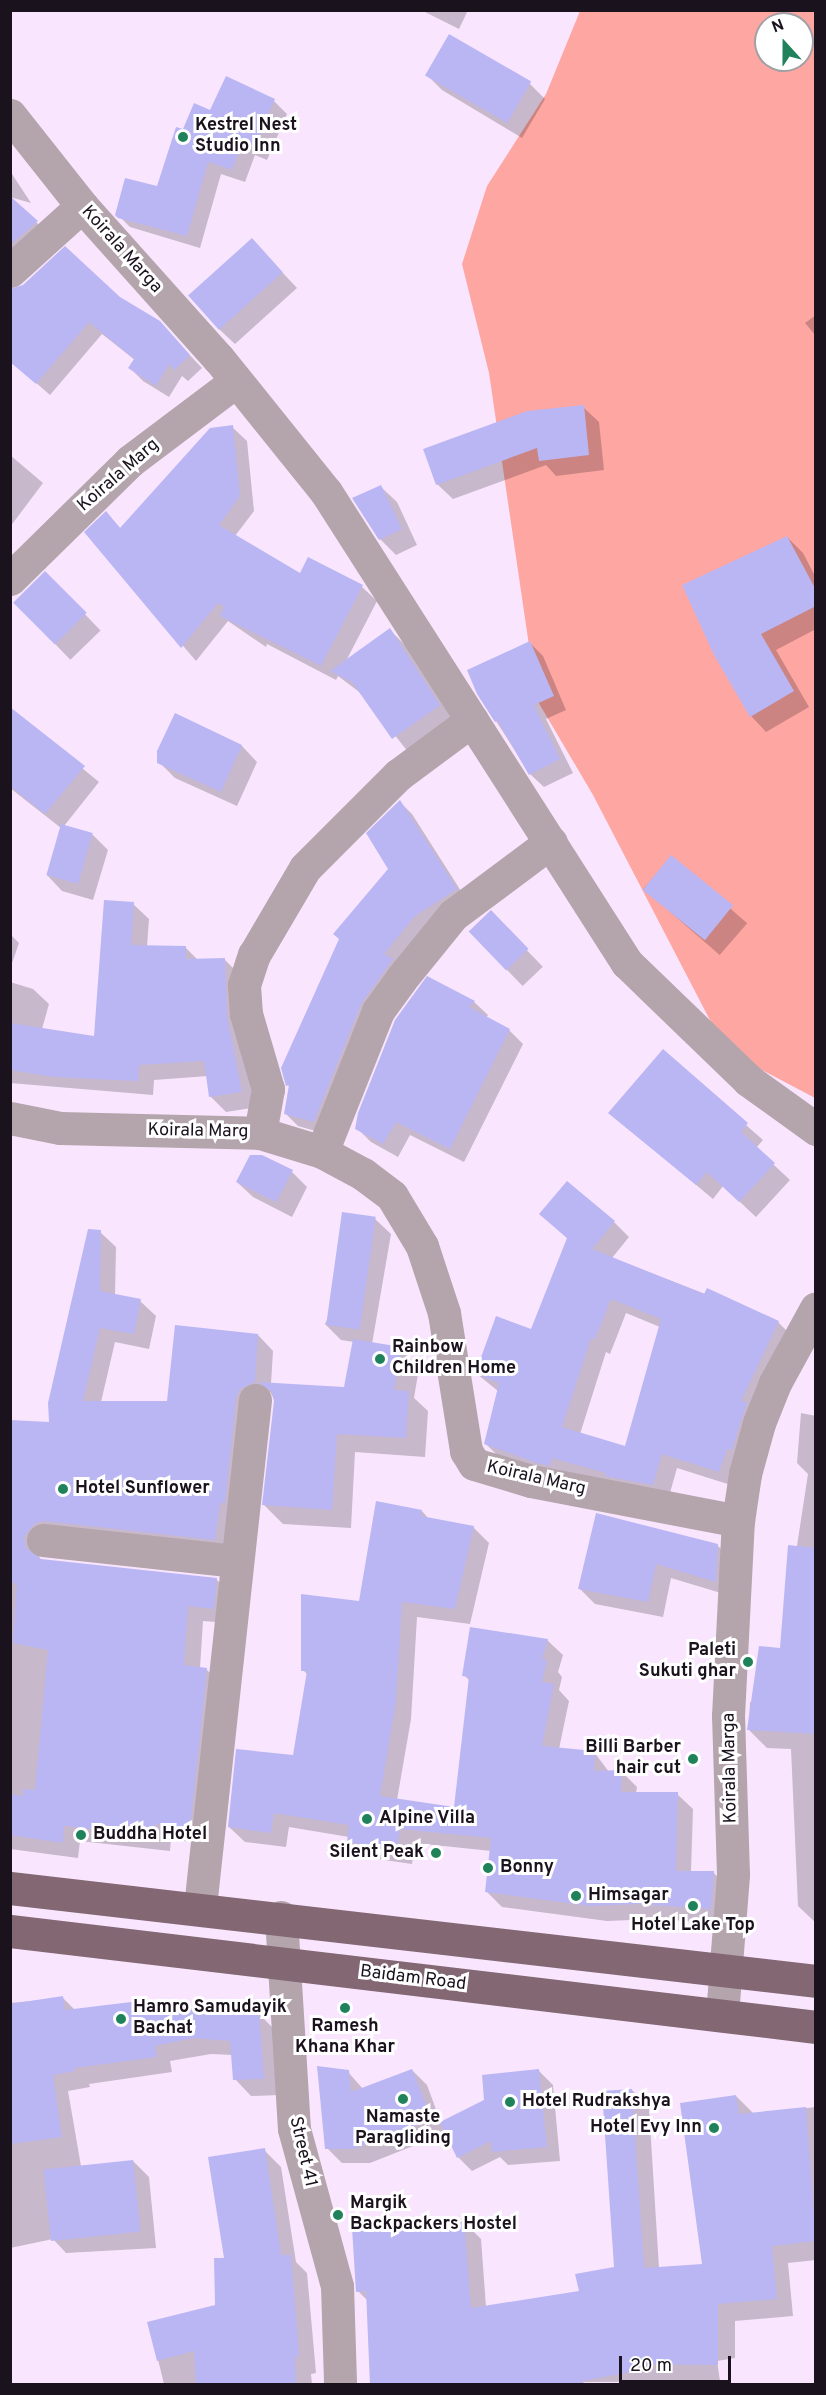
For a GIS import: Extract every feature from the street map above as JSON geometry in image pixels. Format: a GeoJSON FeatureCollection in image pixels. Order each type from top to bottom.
{"type":"FeatureCollection","features":[{"type":"Feature","properties":{"kind":"main road"},"geometry":{"type":"LineString","coordinates":[[10,1888],[200,1907],[816,1981]]}},
{"type":"Feature","properties":{"kind":"main road","name":"Baidam Road"},"geometry":{"type":"LineString","coordinates":[[10,1931],[816,2027]]}},
{"type":"Feature","properties":{"kind":"street","name":"Koirala Marga"},"geometry":{"type":"LineString","coordinates":[[10,115],[82,206],[236,382],[326,492],[627,963],[748,1080],[816,1129]]}},
{"type":"Feature","properties":{"kind":"street"},"geometry":{"type":"LineString","coordinates":[[10,271],[82,206]]}},
{"type":"Feature","properties":{"kind":"street","name":"Koirala Marg"},"geometry":{"type":"LineString","coordinates":[[10,579],[130,462],[236,382]]}},
{"type":"Feature","properties":{"kind":"street"},"geometry":{"type":"LineString","coordinates":[[260,1133],[268,1089],[246,1014],[244,985],[254,955],[312,861],[398,775],[472,720]]}},
{"type":"Feature","properties":{"kind":"street"},"geometry":{"type":"LineString","coordinates":[[322,1152],[378,1011],[400,979],[453,915],[551,843]]}},
{"type":"Feature","properties":{"kind":"street","name":"Koirala Marg"},"geometry":{"type":"LineString","coordinates":[[10,1118],[60,1128],[260,1133],[322,1152],[363,1173],[392,1196],[422,1246],[444,1313],[466,1451],[474,1464],[531,1481],[738,1521]]}},
{"type":"Feature","properties":{"kind":"street","name":"Koirala Marga"},"geometry":{"type":"LineString","coordinates":[[722,2015],[733,1874],[728,1716],[738,1521],[745,1474],[759,1423],[775,1383],[816,1308]]}},
{"type":"Feature","properties":{"kind":"street"},"geometry":{"type":"LineString","coordinates":[[200,1907],[255,1400]]}},
{"type":"Feature","properties":{"kind":"street"},"geometry":{"type":"LineString","coordinates":[[43,1540],[237,1561]]}},
{"type":"Feature","properties":{"kind":"street","name":"Street 41"},"geometry":{"type":"LineString","coordinates":[[280,1917],[281,1964],[294,2129],[337,2286],[340,2385]]}},
{"type":"Feature","properties":{"kind":"shaded area"},"geometry":{"type":"Polygon","coordinates":[[[580,11],[815,11],[815,1098],[726,1051],[593,795],[537,700],[489,373],[462,264],[487,186],[546,94],[580,11]]]}},
{"type":"Feature","properties":{"kind":"building"},"geometry":{"type":"Polygon","coordinates":[[[449,34],[531,81],[507,123],[425,76],[449,34]]]}},
{"type":"Feature","properties":{"kind":"building"},"geometry":{"type":"Polygon","coordinates":[[[226,76],[275,99],[254,148],[242,143],[232,170],[208,162],[187,236],[118,218],[115,215],[125,178],[157,186],[176,127],[183,129],[194,103],[210,110],[226,76]]]}},
{"type":"Feature","properties":{"kind":"building"},"geometry":{"type":"Polygon","coordinates":[[[10,196],[38,221],[10,245],[10,196]]]}},
{"type":"Feature","properties":{"kind":"building"},"geometry":{"type":"Polygon","coordinates":[[[252,238],[283,272],[219,330],[188,296],[252,238]]]}},
{"type":"Feature","properties":{"kind":"building"},"geometry":{"type":"Polygon","coordinates":[[[65,246],[120,297],[160,321],[190,355],[174,370],[169,364],[156,386],[128,368],[134,359],[89,322],[36,384],[10,362],[10,289],[23,285],[65,246]]]}},
{"type":"Feature","properties":{"kind":"building"},"geometry":{"type":"Polygon","coordinates":[[[584,405],[589,455],[539,461],[537,448],[436,485],[423,449],[527,411],[584,405]]]}},
{"type":"Feature","properties":{"kind":"building"},"geometry":{"type":"Polygon","coordinates":[[[233,425],[240,496],[219,525],[300,573],[308,557],[363,585],[321,666],[220,616],[224,607],[218,603],[181,648],[84,532],[106,511],[120,528],[210,428],[233,425]]]}},
{"type":"Feature","properties":{"kind":"building"},"geometry":{"type":"Polygon","coordinates":[[[381,485],[402,529],[379,540],[352,498],[381,485]]]}},
{"type":"Feature","properties":{"kind":"building"},"geometry":{"type":"Polygon","coordinates":[[[787,536],[816,590],[816,606],[761,634],[794,691],[750,717],[714,655],[682,585],[787,536]]]}},
{"type":"Feature","properties":{"kind":"building"},"geometry":{"type":"Polygon","coordinates":[[[45,571],[87,613],[55,645],[13,603],[45,571]]]}},
{"type":"Feature","properties":{"kind":"building"},"geometry":{"type":"Polygon","coordinates":[[[390,628],[440,705],[392,739],[352,682],[330,671],[390,628]]]}},
{"type":"Feature","properties":{"kind":"building"},"geometry":{"type":"Polygon","coordinates":[[[530,641],[554,696],[534,705],[560,759],[529,775],[498,721],[495,722],[477,694],[467,670],[530,641]]]}},
{"type":"Feature","properties":{"kind":"building"},"geometry":{"type":"Polygon","coordinates":[[[10,707],[85,766],[45,814],[10,786],[10,707]]]}},
{"type":"Feature","properties":{"kind":"building"},"geometry":{"type":"Polygon","coordinates":[[[175,713],[242,745],[221,792],[157,763],[157,751],[175,713]]]}},
{"type":"Feature","properties":{"kind":"building"},"geometry":{"type":"Polygon","coordinates":[[[400,800],[457,889],[415,916],[384,954],[393,959],[361,1004],[314,1122],[284,1114],[289,1085],[286,1086],[281,1068],[339,939],[333,934],[388,869],[366,833],[400,800]]]}},
{"type":"Feature","properties":{"kind":"building"},"geometry":{"type":"Polygon","coordinates":[[[61,824],[93,833],[78,884],[46,875],[61,824]]]}},
{"type":"Feature","properties":{"kind":"building"},"geometry":{"type":"Polygon","coordinates":[[[671,855],[733,905],[705,940],[643,890],[671,855]]]}},
{"type":"Feature","properties":{"kind":"building"},"geometry":{"type":"Polygon","coordinates":[[[104,900],[134,902],[131,945],[186,946],[186,959],[225,958],[227,1016],[242,1092],[209,1097],[204,1061],[139,1065],[138,1081],[54,1077],[10,1070],[10,1023],[94,1036],[104,900]]]}},
{"type":"Feature","properties":{"kind":"building"},"geometry":{"type":"Polygon","coordinates":[[[491,910],[529,949],[506,970],[469,932],[491,910]]]}},
{"type":"Feature","properties":{"kind":"building"},"geometry":{"type":"Polygon","coordinates":[[[427,976],[475,1001],[469,1007],[510,1029],[450,1149],[396,1122],[383,1144],[355,1129],[358,1113],[395,1020],[427,976]]]}},
{"type":"Feature","properties":{"kind":"building"},"geometry":{"type":"Polygon","coordinates":[[[663,1049],[748,1123],[741,1132],[775,1163],[739,1202],[707,1172],[696,1185],[608,1113],[663,1049]]]}},
{"type":"Feature","properties":{"kind":"building"},"geometry":{"type":"Polygon","coordinates":[[[250,1155],[262,1155],[293,1170],[276,1202],[236,1182],[250,1155]]]}},
{"type":"Feature","properties":{"kind":"building"},"geometry":{"type":"Polygon","coordinates":[[[567,1181],[615,1221],[592,1249],[704,1294],[707,1288],[779,1321],[741,1401],[747,1402],[732,1450],[727,1449],[719,1472],[662,1454],[653,1485],[605,1476],[606,1473],[552,1458],[550,1466],[537,1463],[484,1444],[499,1383],[475,1374],[496,1316],[531,1329],[567,1238],[539,1214],[567,1181]],[[611,1299],[595,1339],[591,1338],[562,1427],[625,1446],[661,1319],[611,1299]]]}},
{"type":"Feature","properties":{"kind":"building"},"geometry":{"type":"Polygon","coordinates":[[[342,1212],[376,1217],[360,1330],[326,1325],[342,1212]]]}},
{"type":"Feature","properties":{"kind":"building"},"geometry":{"type":"Polygon","coordinates":[[[88,1229],[101,1230],[100,1291],[141,1299],[134,1334],[100,1328],[83,1401],[167,1401],[175,1325],[258,1334],[255,1382],[240,1389],[236,1398],[225,1503],[220,1503],[215,1540],[45,1521],[35,1523],[24,1537],[26,1548],[41,1559],[217,1578],[214,1609],[188,1606],[184,1665],[207,1668],[190,1829],[156,1824],[155,1836],[64,1826],[63,1843],[10,1835],[10,1794],[23,1796],[23,1789],[35,1790],[48,1650],[13,1643],[17,1583],[10,1583],[10,1420],[49,1422],[48,1403],[88,1229]]]}},
{"type":"Feature","properties":{"kind":"building"},"geometry":{"type":"Polygon","coordinates":[[[353,1339],[401,1347],[394,1390],[409,1391],[406,1438],[337,1434],[332,1510],[262,1505],[274,1401],[272,1392],[258,1382],[344,1387],[353,1339]]]}},
{"type":"Feature","properties":{"kind":"building"},"geometry":{"type":"Polygon","coordinates":[[[376,1501],[422,1510],[421,1516],[474,1526],[455,1609],[402,1602],[396,1702],[380,1796],[454,1807],[469,1677],[462,1676],[470,1627],[548,1639],[542,1659],[547,1660],[542,1682],[554,1684],[542,1746],[595,1751],[594,1771],[622,1770],[621,1792],[678,1792],[676,1871],[714,1871],[711,1909],[639,1904],[590,1906],[485,1892],[491,1838],[400,1829],[397,1849],[347,1842],[349,1825],[274,1813],[271,1833],[228,1827],[236,1749],[293,1755],[307,1671],[301,1671],[301,1594],[359,1601],[376,1501]]]}},
{"type":"Feature","properties":{"kind":"building"},"geometry":{"type":"Polygon","coordinates":[[[596,1513],[718,1544],[716,1582],[656,1564],[648,1602],[578,1589],[596,1513]]]}},
{"type":"Feature","properties":{"kind":"building"},"geometry":{"type":"Polygon","coordinates":[[[788,1545],[816,1548],[816,1734],[747,1730],[759,1646],[780,1648],[788,1545]]]}},
{"type":"Feature","properties":{"kind":"building"},"geometry":{"type":"Polygon","coordinates":[[[63,1996],[65,2010],[148,2000],[149,2007],[198,2006],[197,2015],[259,2012],[264,2079],[233,2080],[230,2041],[194,2038],[155,2046],[157,2057],[74,2068],[75,2071],[53,2075],[62,2137],[10,2144],[10,2004],[63,1996]]]}},
{"type":"Feature","properties":{"kind":"building"},"geometry":{"type":"Polygon","coordinates":[[[317,2066],[349,2070],[351,2092],[412,2069],[432,2119],[354,2149],[325,2149],[317,2066]]]}},
{"type":"Feature","properties":{"kind":"building"},"geometry":{"type":"Polygon","coordinates":[[[539,2069],[547,2147],[492,2152],[491,2141],[457,2158],[440,2122],[484,2100],[482,2075],[539,2069]]]}},
{"type":"Feature","properties":{"kind":"building"},"geometry":{"type":"Polygon","coordinates":[[[632,2089],[644,2268],[702,2264],[680,2103],[736,2095],[739,2114],[806,2107],[816,2241],[772,2246],[777,2299],[718,2304],[718,2365],[634,2364],[635,2371],[583,2381],[584,2385],[370,2385],[366,2291],[356,2292],[352,2228],[464,2220],[471,2308],[579,2291],[575,2274],[614,2267],[602,2091],[632,2089]]]}},
{"type":"Feature","properties":{"kind":"building"},"geometry":{"type":"Polygon","coordinates":[[[265,2148],[281,2255],[291,2255],[299,2356],[295,2357],[296,2385],[196,2385],[194,2351],[157,2361],[147,2322],[215,2305],[214,2258],[224,2258],[208,2157],[265,2148]]]}},
{"type":"Feature","properties":{"kind":"building"},"geometry":{"type":"Polygon","coordinates":[[[133,2160],[141,2232],[51,2241],[43,2169],[133,2160]]]}},
{"type":"Feature","properties":{"kind":"place","name":"Kestrel Nest Studio Inn"},"geometry":{"type":"Point","coordinates":[183,137]}},
{"type":"Feature","properties":{"kind":"place","name":"Rainbow Children Home"},"geometry":{"type":"Point","coordinates":[380,1359]}},
{"type":"Feature","properties":{"kind":"place","name":"Hotel Sunflower"},"geometry":{"type":"Point","coordinates":[63,1489]}},
{"type":"Feature","properties":{"kind":"place","name":"Paleti Sukuti ghar"},"geometry":{"type":"Point","coordinates":[748,1662]}},
{"type":"Feature","properties":{"kind":"place","name":"Billi Barber hair cut"},"geometry":{"type":"Point","coordinates":[693,1759]}},
{"type":"Feature","properties":{"kind":"place","name":"Alpine Villa"},"geometry":{"type":"Point","coordinates":[367,1819]}},
{"type":"Feature","properties":{"kind":"place","name":"Buddha Hotel"},"geometry":{"type":"Point","coordinates":[81,1835]}},
{"type":"Feature","properties":{"kind":"place","name":"Silent Peak"},"geometry":{"type":"Point","coordinates":[436,1853]}},
{"type":"Feature","properties":{"kind":"place","name":"Bonny"},"geometry":{"type":"Point","coordinates":[488,1868]}},
{"type":"Feature","properties":{"kind":"place","name":"Himsagar"},"geometry":{"type":"Point","coordinates":[576,1896]}},
{"type":"Feature","properties":{"kind":"place","name":"Hotel Lake Top"},"geometry":{"type":"Point","coordinates":[693,1906]}},
{"type":"Feature","properties":{"kind":"place","name":"Ramesh Khana Khar"},"geometry":{"type":"Point","coordinates":[345,2008]}},
{"type":"Feature","properties":{"kind":"place","name":"Hamro Samudayik Bachat"},"geometry":{"type":"Point","coordinates":[121,2019]}},
{"type":"Feature","properties":{"kind":"place","name":"Namaste Paragliding"},"geometry":{"type":"Point","coordinates":[403,2099]}},
{"type":"Feature","properties":{"kind":"place","name":"Hotel Rudrakshya"},"geometry":{"type":"Point","coordinates":[510,2102]}},
{"type":"Feature","properties":{"kind":"place","name":"Hotel Evy Inn"},"geometry":{"type":"Point","coordinates":[714,2128]}},
{"type":"Feature","properties":{"kind":"place","name":"Margik Backpackers Hostel"},"geometry":{"type":"Point","coordinates":[338,2215]}}]}
